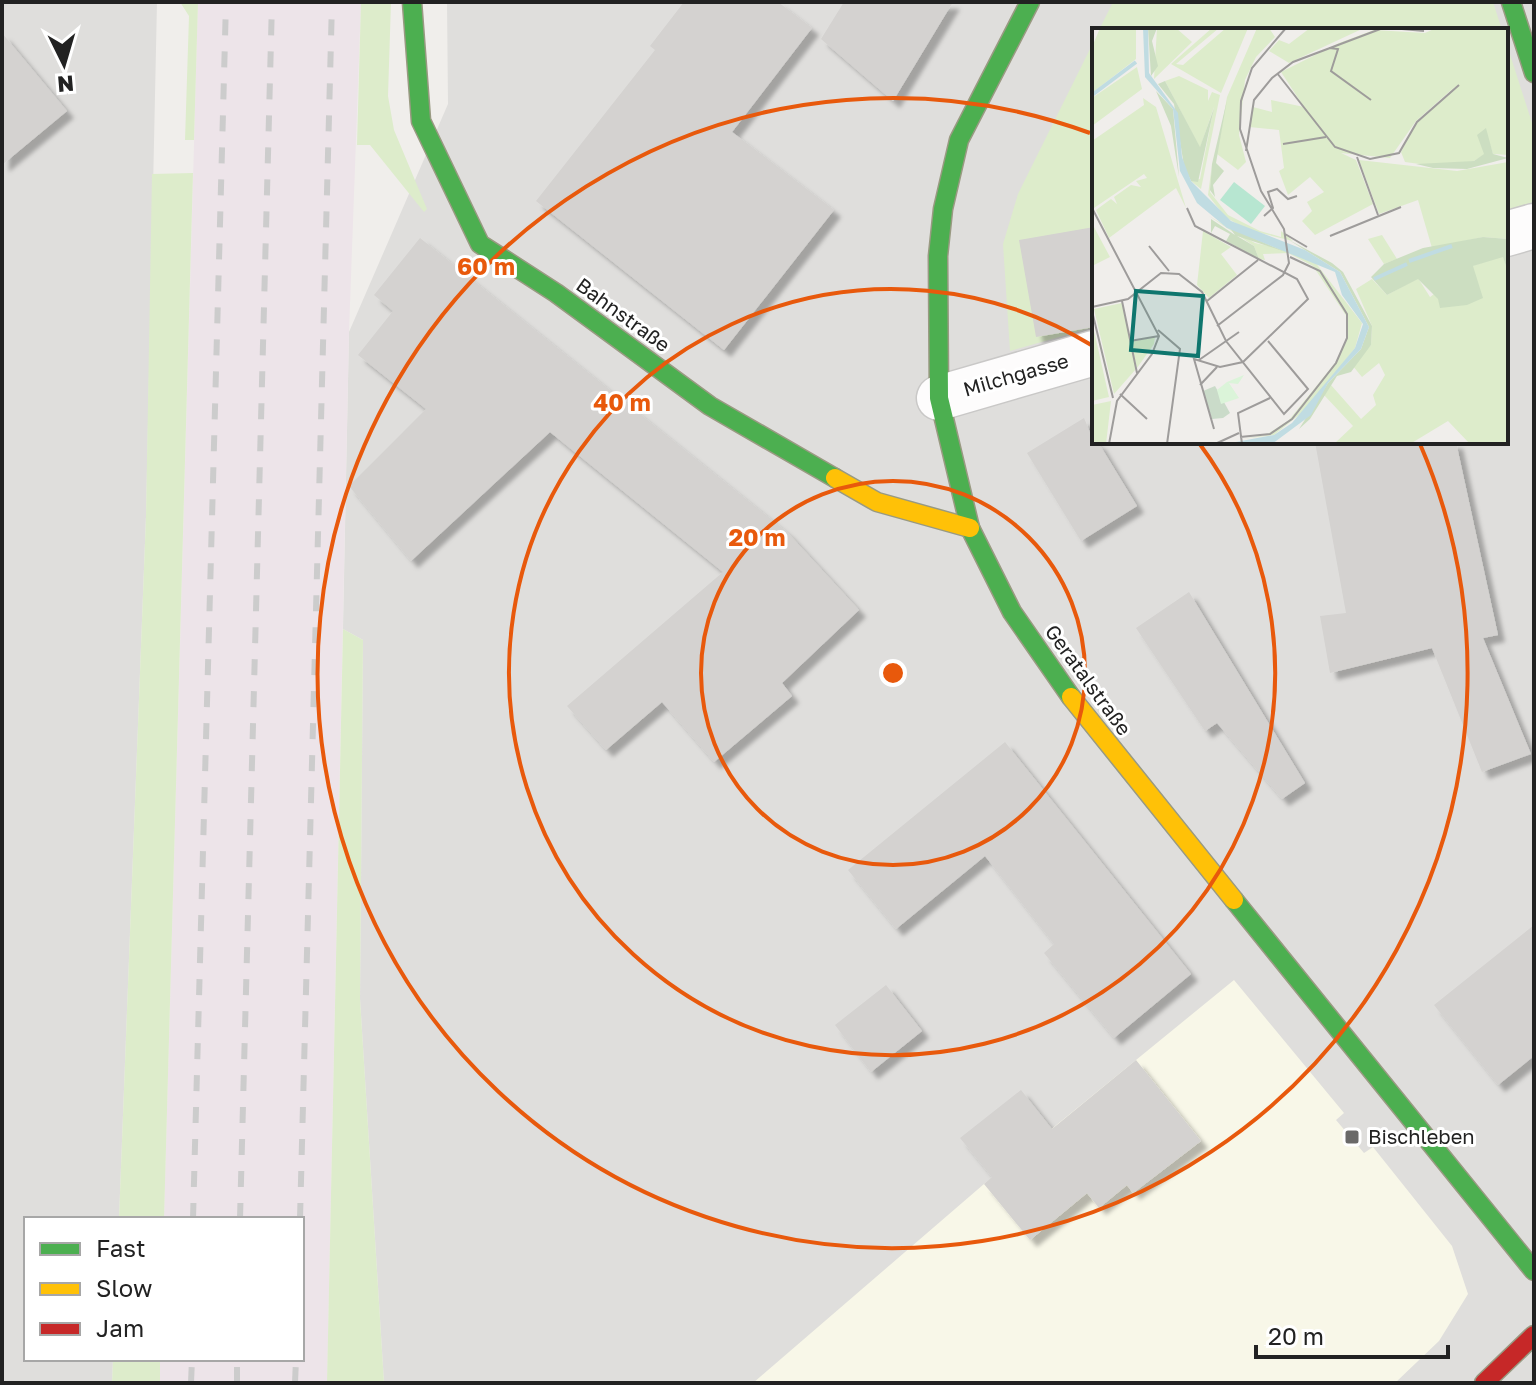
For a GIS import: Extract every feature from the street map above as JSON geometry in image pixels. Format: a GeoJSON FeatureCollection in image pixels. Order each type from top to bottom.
{"type":"FeatureCollection","features":[{"type":"Feature","properties":{"kind":"street","name":"Bahnstraße"},"geometry":{"type":"LineString","coordinates":[[412,2],[421,121],[480,244],[556,293],[710,406],[877,502],[970,528]]}},
{"type":"Feature","properties":{"kind":"street","name":"Geratalstraße"},"geometry":{"type":"LineString","coordinates":[[1030,2],[959,140],[938,256],[939,398],[970,528],[1012,612],[1082,714],[1448,1160],[1534,1271]]}},
{"type":"Feature","properties":{"kind":"street"},"geometry":{"type":"LineString","coordinates":[[1511,2],[1534,73]]}},
{"type":"Feature","properties":{"kind":"street"},"geometry":{"type":"LineString","coordinates":[[1508,233],[1534,226]]}},
{"type":"Feature","properties":{"kind":"street","name":"Milchgasse"},"geometry":{"type":"LineString","coordinates":[[939,398],[1092,354]]}},
{"type":"Feature","properties":{"kind":"street"},"geometry":{"type":"LineString","coordinates":[[1484,1383],[1534,1335]]}},
{"type":"Feature","properties":{"kind":"shaded area"},"geometry":{"type":"Polygon","coordinates":[[[2,2],[157,2],[146,516],[119,1217],[24,1217],[24,1361],[113,1361],[112,1383],[2,1383],[2,2]]]}},
{"type":"Feature","properties":{"kind":"shaded area"},"geometry":{"type":"Polygon","coordinates":[[[198,2],[361,2],[349,332],[327,1383],[160,1383],[160,1361],[304,1361],[304,1217],[164,1217],[198,2]]]}},
{"type":"Feature","properties":{"kind":"shaded area"},"geometry":{"type":"Polygon","coordinates":[[[447,2],[1534,2],[1534,1383],[384,1383],[360,999],[363,640],[343,629],[349,332],[448,104],[447,2]]]}},
{"type":"Feature","properties":{"kind":"shaded area"},"geometry":{"type":"Polygon","coordinates":[[[1234,980],[1344,1113],[1336,1120],[1364,1153],[1373,1147],[1452,1246],[1468,1294],[1439,1341],[1395,1383],[753,1383],[984,1184],[1234,980]]]}},
{"type":"Feature","properties":{"kind":"green space"},"geometry":{"type":"Polygon","coordinates":[[[180,2],[198,2],[194,140],[185,140],[189,16],[180,2]]]}},
{"type":"Feature","properties":{"kind":"green space"},"geometry":{"type":"Polygon","coordinates":[[[361,2],[391,2],[388,96],[394,130],[427,209],[424,212],[370,145],[357,145],[361,2]]]}},
{"type":"Feature","properties":{"kind":"green space"},"geometry":{"type":"Polygon","coordinates":[[[1113,2],[1493,2],[1501,28],[1100,28],[1113,2]]]}},
{"type":"Feature","properties":{"kind":"green space"},"geometry":{"type":"Polygon","coordinates":[[[1092,45],[1092,328],[1010,351],[1003,244],[1018,194],[1092,45]]]}},
{"type":"Feature","properties":{"kind":"green space"},"geometry":{"type":"Polygon","coordinates":[[[1508,48],[1534,129],[1534,202],[1508,209],[1508,48]]]}},
{"type":"Feature","properties":{"kind":"green space"},"geometry":{"type":"Polygon","coordinates":[[[193,173],[164,1217],[119,1217],[146,516],[152,174],[193,173]]]}},
{"type":"Feature","properties":{"kind":"green space"},"geometry":{"type":"Polygon","coordinates":[[[343,629],[363,640],[360,999],[384,1383],[327,1383],[343,629]]]}},
{"type":"Feature","properties":{"kind":"green space"},"geometry":{"type":"Polygon","coordinates":[[[113,1361],[160,1361],[160,1383],[112,1383],[113,1361]]]}},
{"type":"Feature","properties":{"kind":"building"},"geometry":{"type":"Polygon","coordinates":[[[684,2],[778,2],[812,28],[732,132],[834,210],[724,350],[536,201],[655,50],[650,46],[684,2]]]}},
{"type":"Feature","properties":{"kind":"building"},"geometry":{"type":"Polygon","coordinates":[[[844,2],[953,2],[893,101],[821,39],[844,2]]]}},
{"type":"Feature","properties":{"kind":"building"},"geometry":{"type":"Polygon","coordinates":[[[2,33],[67,111],[2,165],[2,33]]]}},
{"type":"Feature","properties":{"kind":"building"},"geometry":{"type":"Polygon","coordinates":[[[1092,227],[1092,327],[1036,337],[1019,240],[1092,227]]]}},
{"type":"Feature","properties":{"kind":"building"},"geometry":{"type":"Polygon","coordinates":[[[420,238],[787,532],[859,610],[782,683],[792,696],[714,762],[662,702],[606,750],[567,706],[723,572],[550,432],[411,561],[349,486],[426,409],[358,355],[393,311],[374,295],[420,238]]]}},
{"type":"Feature","properties":{"kind":"building"},"geometry":{"type":"Polygon","coordinates":[[[1084,418],[1092,444],[1099,444],[1137,506],[1081,541],[1027,453],[1084,418]]]}},
{"type":"Feature","properties":{"kind":"building"},"geometry":{"type":"Polygon","coordinates":[[[1315,444],[1456,444],[1498,635],[1483,638],[1531,754],[1482,772],[1432,648],[1330,673],[1320,616],[1346,613],[1315,444]]]}},
{"type":"Feature","properties":{"kind":"building"},"geometry":{"type":"Polygon","coordinates":[[[1189,592],[1305,783],[1282,799],[1217,723],[1205,731],[1136,628],[1189,592]]]}},
{"type":"Feature","properties":{"kind":"building"},"geometry":{"type":"Polygon","coordinates":[[[1005,742],[1191,974],[1114,1038],[1044,953],[1054,944],[985,856],[896,929],[848,870],[1005,742]]]}},
{"type":"Feature","properties":{"kind":"building"},"geometry":{"type":"Polygon","coordinates":[[[1534,925],[1534,1056],[1498,1085],[1434,1005],[1534,925]]]}},
{"type":"Feature","properties":{"kind":"building"},"geometry":{"type":"Polygon","coordinates":[[[886,985],[922,1031],[871,1072],[835,1025],[886,985]]]}},
{"type":"Feature","properties":{"kind":"building"},"geometry":{"type":"Polygon","coordinates":[[[1136,1060],[1201,1141],[1133,1193],[1127,1185],[1099,1208],[1087,1193],[1030,1240],[984,1184],[992,1177],[960,1138],[1021,1090],[1052,1129],[1136,1060]]]}},
{"type":"Feature","properties":{"kind":"railway"},"geometry":{"type":"LineString","coordinates":[[193,1217],[226,2]]}},
{"type":"Feature","properties":{"kind":"railway"},"geometry":{"type":"LineString","coordinates":[[240,1217],[272,2]]}},
{"type":"Feature","properties":{"kind":"railway"},"geometry":{"type":"LineString","coordinates":[[300,1217],[332,2]]}},
{"type":"Feature","properties":{"kind":"railway"},"geometry":{"type":"LineString","coordinates":[[191,1383],[192,1361]]}},
{"type":"Feature","properties":{"kind":"railway"},"geometry":{"type":"LineString","coordinates":[[237,1361],[237,1383]]}},
{"type":"Feature","properties":{"kind":"railway"},"geometry":{"type":"LineString","coordinates":[[295,1383],[296,1361]]}},
{"type":"Feature","properties":{"kind":"traffic: fast"},"geometry":{"type":"LineString","coordinates":[[412,2],[421,121],[480,244],[556,293],[710,406],[835,478]]}},
{"type":"Feature","properties":{"kind":"traffic: fast"},"geometry":{"type":"LineString","coordinates":[[1030,2],[959,140],[943,209],[938,256],[939,398],[970,528],[1012,612],[1071,697]]}},
{"type":"Feature","properties":{"kind":"traffic: fast"},"geometry":{"type":"LineString","coordinates":[[1511,2],[1534,73]]}},
{"type":"Feature","properties":{"kind":"traffic: fast"},"geometry":{"type":"LineString","coordinates":[[1234,900],[1534,1271]]}},
{"type":"Feature","properties":{"kind":"traffic: slow"},"geometry":{"type":"LineString","coordinates":[[835,478],[877,502],[970,528]]}},
{"type":"Feature","properties":{"kind":"traffic: slow"},"geometry":{"type":"LineString","coordinates":[[1071,697],[1234,900]]}},
{"type":"Feature","properties":{"kind":"traffic: jam"},"geometry":{"type":"LineString","coordinates":[[1484,1383],[1534,1335]]}},
{"type":"Feature","properties":{"kind":"place","name":"Bischleben"},"geometry":{"type":"Point","coordinates":[1352,1137]}}]}
